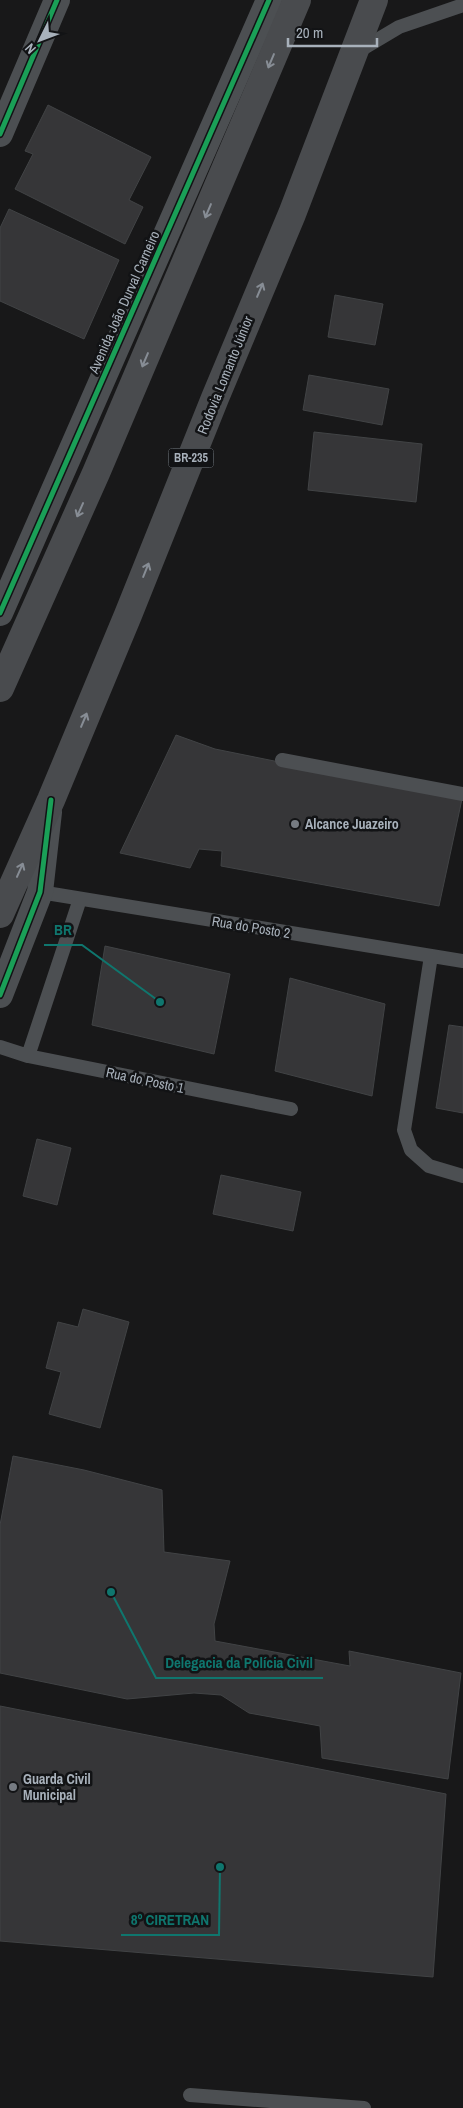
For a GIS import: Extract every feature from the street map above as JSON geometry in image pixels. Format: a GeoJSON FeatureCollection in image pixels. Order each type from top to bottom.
{"type":"FeatureCollection","features":[{"type":"Feature","properties":{"kind":"highway"},"geometry":{"type":"LineString","coordinates":[[0,688],[96,473],[297,0]]}},
{"type":"Feature","properties":{"kind":"highway","name":"Rodovia Lomanto Júnior"},"geometry":{"type":"LineString","coordinates":[[0,914],[51,800],[292,214],[374,0]]}},
{"type":"Feature","properties":{"kind":"street"},"geometry":{"type":"LineString","coordinates":[[0,134],[10,82],[57,0]]}},
{"type":"Feature","properties":{"kind":"street","name":"Avenida João Durval Carneiro"},"geometry":{"type":"LineString","coordinates":[[0,613],[269,0]]}},
{"type":"Feature","properties":{"kind":"street"},"geometry":{"type":"LineString","coordinates":[[0,995],[40,892],[51,800]]}},
{"type":"Feature","properties":{"kind":"lane"},"geometry":{"type":"LineString","coordinates":[[352,56],[399,27],[463,5]]}},
{"type":"Feature","properties":{"kind":"lane"},"geometry":{"type":"LineString","coordinates":[[282,760],[463,794]]}},
{"type":"Feature","properties":{"kind":"lane","name":"Rua do Posto 2"},"geometry":{"type":"LineString","coordinates":[[40,892],[463,961]]}},
{"type":"Feature","properties":{"kind":"lane"},"geometry":{"type":"LineString","coordinates":[[28,1056],[80,899]]}},
{"type":"Feature","properties":{"kind":"lane"},"geometry":{"type":"LineString","coordinates":[[431,956],[404,1130],[411,1150],[429,1166],[463,1176]]}},
{"type":"Feature","properties":{"kind":"lane","name":"Rua do Posto 1"},"geometry":{"type":"LineString","coordinates":[[0,1047],[28,1056],[292,1109]]}},
{"type":"Feature","properties":{"kind":"lane"},"geometry":{"type":"LineString","coordinates":[[190,2095],[364,2108]]}},
{"type":"Feature","properties":{"kind":"building"},"geometry":{"type":"Polygon","coordinates":[[[48,105],[151,157],[129,200],[143,207],[125,244],[15,189],[33,154],[25,151],[48,105]]]}},
{"type":"Feature","properties":{"kind":"building"},"geometry":{"type":"Polygon","coordinates":[[[9,209],[119,260],[84,339],[0,301],[0,228],[9,209]]]}},
{"type":"Feature","properties":{"kind":"building"},"geometry":{"type":"Polygon","coordinates":[[[335,295],[383,304],[375,345],[328,337],[335,295]]]}},
{"type":"Feature","properties":{"kind":"building"},"geometry":{"type":"Polygon","coordinates":[[[309,375],[389,389],[382,425],[303,410],[309,375]]]}},
{"type":"Feature","properties":{"kind":"building"},"geometry":{"type":"Polygon","coordinates":[[[314,432],[422,444],[416,502],[308,490],[314,432]]]}},
{"type":"Feature","properties":{"kind":"building","name":"Alcance Juazeiro"},"geometry":{"type":"Polygon","coordinates":[[[176,735],[215,749],[462,799],[439,906],[221,866],[222,851],[199,849],[190,868],[120,853],[176,735]]]}},
{"type":"Feature","properties":{"kind":"building"},"geometry":{"type":"Polygon","coordinates":[[[105,946],[230,974],[214,1054],[92,1025],[105,946]]]}},
{"type":"Feature","properties":{"kind":"building"},"geometry":{"type":"Polygon","coordinates":[[[290,978],[385,1004],[372,1096],[275,1071],[290,978]]]}},
{"type":"Feature","properties":{"kind":"building"},"geometry":{"type":"Polygon","coordinates":[[[449,1025],[463,1027],[463,1113],[436,1108],[449,1025]]]}},
{"type":"Feature","properties":{"kind":"building"},"geometry":{"type":"Polygon","coordinates":[[[37,1139],[71,1148],[57,1205],[23,1196],[37,1139]]]}},
{"type":"Feature","properties":{"kind":"building"},"geometry":{"type":"Polygon","coordinates":[[[221,1175],[301,1192],[293,1231],[213,1214],[221,1175]]]}},
{"type":"Feature","properties":{"kind":"building"},"geometry":{"type":"Polygon","coordinates":[[[83,1309],[129,1322],[100,1428],[49,1414],[61,1372],[46,1368],[58,1322],[78,1327],[83,1309]]]}},
{"type":"Feature","properties":{"kind":"building"},"geometry":{"type":"Polygon","coordinates":[[[13,1456],[84,1470],[162,1490],[164,1552],[230,1561],[214,1624],[215,1641],[350,1666],[349,1651],[461,1673],[448,1779],[322,1758],[320,1726],[249,1713],[221,1695],[194,1693],[127,1699],[0,1673],[0,1525],[13,1456]]]}},
{"type":"Feature","properties":{"kind":"building"},"geometry":{"type":"Polygon","coordinates":[[[0,1706],[446,1794],[433,1977],[0,1941],[0,1706]]]}},
{"type":"Feature","properties":{"kind":"cycle path"},"geometry":{"type":"LineString","coordinates":[[0,134],[57,0]]}},
{"type":"Feature","properties":{"kind":"cycle path"},"geometry":{"type":"LineString","coordinates":[[0,613],[269,0]]}},
{"type":"Feature","properties":{"kind":"cycle path"},"geometry":{"type":"LineString","coordinates":[[0,995],[40,892],[51,800]]}},
{"type":"Feature","properties":{"kind":"place","name":"Alcance Juazeiro"},"geometry":{"type":"Point","coordinates":[295,824]}},
{"type":"Feature","properties":{"kind":"place","name":"BR"},"geometry":{"type":"Point","coordinates":[160,1002]}},
{"type":"Feature","properties":{"kind":"place","name":"Delegacia da Polícia Civil"},"geometry":{"type":"Point","coordinates":[111,1592]}},
{"type":"Feature","properties":{"kind":"place","name":"Guarda Civil Municipal"},"geometry":{"type":"Point","coordinates":[13,1787]}},
{"type":"Feature","properties":{"kind":"place","name":"8º CIRETRAN"},"geometry":{"type":"Point","coordinates":[220,1867]}}]}
